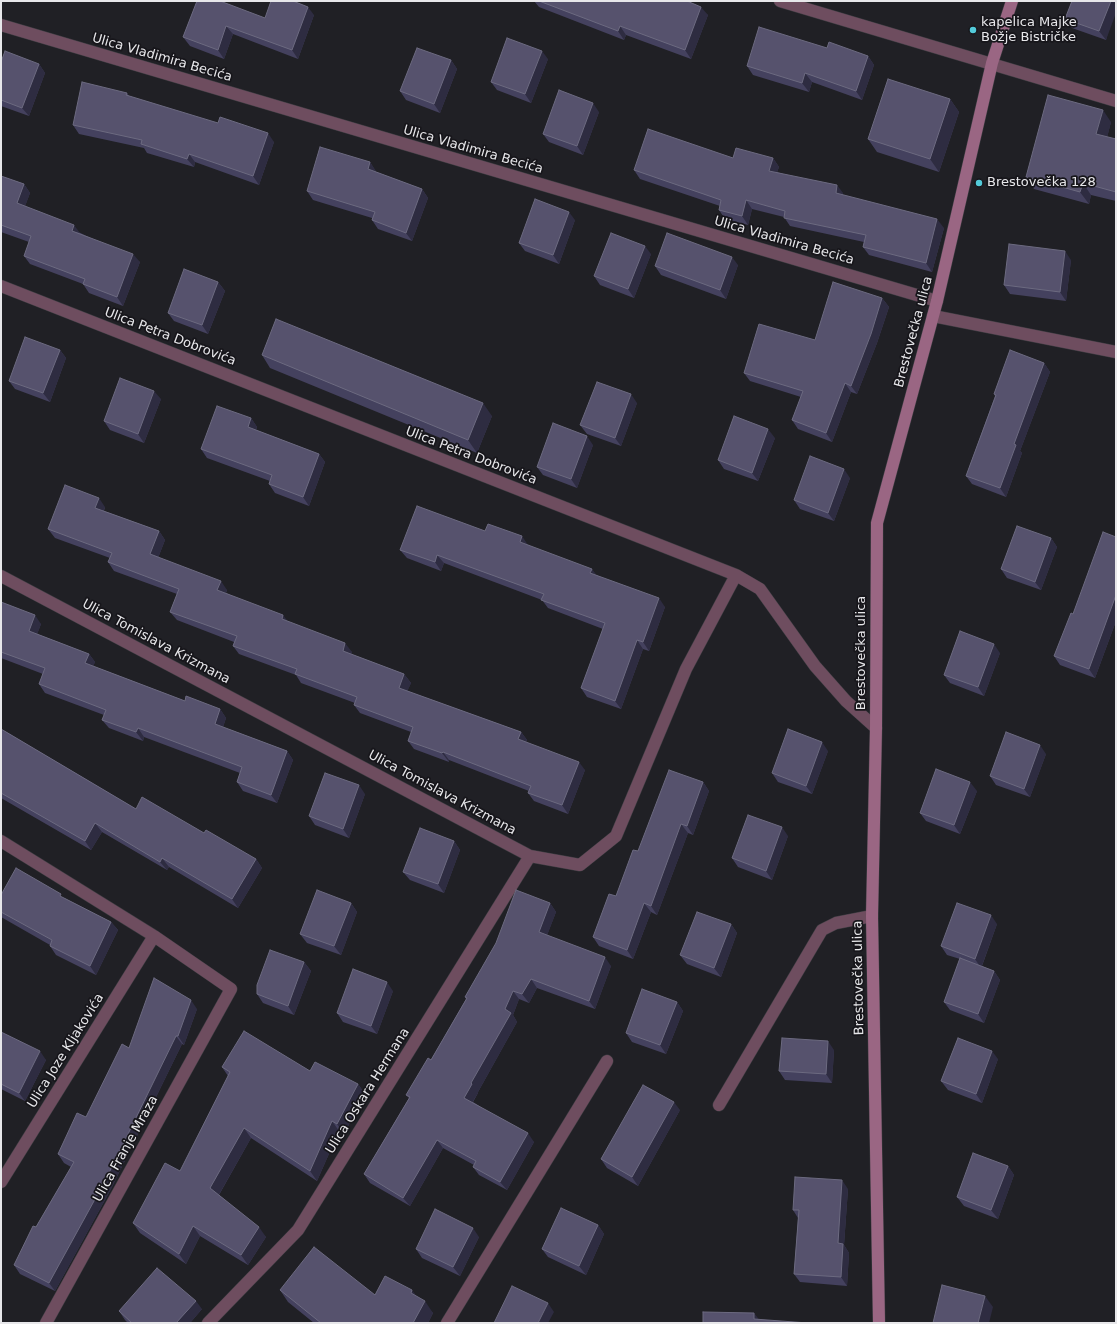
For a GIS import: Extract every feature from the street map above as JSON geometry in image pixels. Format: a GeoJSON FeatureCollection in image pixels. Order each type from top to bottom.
{"type":"FeatureCollection","features":[{"type":"Feature","properties":{"kind":"street"},"geometry":{"type":"LineString","coordinates":[[780,1],[1116,101]]}},
{"type":"Feature","properties":{"kind":"street","name":"Brestovečka ulica"},"geometry":{"type":"LineString","coordinates":[[879,1323],[872,916],[876,728],[877,523],[937,301],[992,63],[1012,1]]}},
{"type":"Feature","properties":{"kind":"street","name":"Ulica Vladimira Becića"},"geometry":{"type":"LineString","coordinates":[[1,25],[937,301]]}},
{"type":"Feature","properties":{"kind":"street","name":"Ulica Petra Dobrovića"},"geometry":{"type":"LineString","coordinates":[[1,286],[736,575],[760,589],[815,666],[846,702],[876,728]]}},
{"type":"Feature","properties":{"kind":"street"},"geometry":{"type":"LineString","coordinates":[[933,316],[1116,352]]}},
{"type":"Feature","properties":{"kind":"street","name":"Ulica Tomislava Krizmana"},"geometry":{"type":"LineString","coordinates":[[1,576],[530,856],[580,865],[616,836],[686,669],[736,575]]}},
{"type":"Feature","properties":{"kind":"street"},"geometry":{"type":"LineString","coordinates":[[1,841],[154,936]]}},
{"type":"Feature","properties":{"kind":"street","name":"Ulica Oskara Hermana"},"geometry":{"type":"LineString","coordinates":[[208,1323],[298,1230],[530,856]]}},
{"type":"Feature","properties":{"kind":"street"},"geometry":{"type":"LineString","coordinates":[[719,1105],[822,930],[836,923],[872,916]]}},
{"type":"Feature","properties":{"kind":"street","name":"Ulica Franje Mraza"},"geometry":{"type":"LineString","coordinates":[[46,1323],[231,989],[154,936]]}},
{"type":"Feature","properties":{"kind":"street","name":"Ulica Joze Kljakovića"},"geometry":{"type":"LineString","coordinates":[[1,1182],[154,936]]}},
{"type":"Feature","properties":{"kind":"street"},"geometry":{"type":"LineString","coordinates":[[447,1323],[607,1061]]}},
{"type":"Feature","properties":{"kind":"building"},"geometry":{"type":"Polygon","coordinates":[[[197,1],[220,1],[265,18],[271,1],[293,1],[308,7],[292,50],[226,26],[218,50],[183,37],[197,1]]]}},
{"type":"Feature","properties":{"kind":"building"},"geometry":{"type":"Polygon","coordinates":[[[539,1],[687,1],[701,7],[685,50],[620,26],[618,31],[539,1]]]}},
{"type":"Feature","properties":{"kind":"building"},"geometry":{"type":"Polygon","coordinates":[[[1072,1],[1111,1],[1099,31],[1065,19],[1072,1]]]}},
{"type":"Feature","properties":{"kind":"building"},"geometry":{"type":"Polygon","coordinates":[[[759,27],[827,48],[829,42],[868,56],[856,91],[805,73],[802,83],[747,66],[759,27]]]}},
{"type":"Feature","properties":{"kind":"building"},"geometry":{"type":"Polygon","coordinates":[[[507,38],[542,51],[525,94],[491,82],[507,38]]]}},
{"type":"Feature","properties":{"kind":"building"},"geometry":{"type":"Polygon","coordinates":[[[417,48],[451,60],[434,104],[400,91],[417,48]]]}},
{"type":"Feature","properties":{"kind":"building"},"geometry":{"type":"Polygon","coordinates":[[[5,51],[39,64],[22,108],[1,100],[1,62],[5,51]]]}},
{"type":"Feature","properties":{"kind":"building"},"geometry":{"type":"Polygon","coordinates":[[[888,79],[950,99],[930,159],[868,139],[888,79]]]}},
{"type":"Feature","properties":{"kind":"building"},"geometry":{"type":"Polygon","coordinates":[[[82,82],[127,93],[126,95],[218,123],[220,117],[268,133],[253,176],[189,154],[187,159],[141,144],[142,140],[73,125],[82,82]]]}},
{"type":"Feature","properties":{"kind":"building"},"geometry":{"type":"Polygon","coordinates":[[[559,90],[593,103],[577,146],[543,134],[559,90]]]}},
{"type":"Feature","properties":{"kind":"building"},"geometry":{"type":"Polygon","coordinates":[[[1048,95],[1103,110],[1096,134],[1116,139],[1116,192],[1083,183],[1080,192],[1026,177],[1048,95]]]}},
{"type":"Feature","properties":{"kind":"building"},"geometry":{"type":"Polygon","coordinates":[[[648,129],[733,158],[736,148],[773,158],[769,171],[837,185],[836,193],[937,219],[926,263],[863,247],[866,235],[784,218],[785,211],[746,200],[742,216],[719,210],[721,200],[634,170],[648,129]]]}},
{"type":"Feature","properties":{"kind":"building"},"geometry":{"type":"Polygon","coordinates":[[[320,147],[370,162],[368,169],[422,189],[406,233],[372,220],[375,212],[307,191],[320,147]]]}},
{"type":"Feature","properties":{"kind":"building"},"geometry":{"type":"Polygon","coordinates":[[[1,176],[24,184],[17,203],[74,225],[72,231],[133,254],[117,297],[83,284],[85,279],[24,256],[31,236],[1,225],[1,176]]]}},
{"type":"Feature","properties":{"kind":"building"},"geometry":{"type":"Polygon","coordinates":[[[535,199],[569,212],[553,255],[519,243],[535,199]]]}},
{"type":"Feature","properties":{"kind":"building"},"geometry":{"type":"Polygon","coordinates":[[[611,233],[645,246],[628,289],[594,276],[611,233]]]}},
{"type":"Feature","properties":{"kind":"building"},"geometry":{"type":"Polygon","coordinates":[[[667,233],[732,257],[720,290],[655,266],[667,233]]]}},
{"type":"Feature","properties":{"kind":"building"},"geometry":{"type":"Polygon","coordinates":[[[1009,244],[1065,251],[1060,292],[1004,285],[1009,244]]]}},
{"type":"Feature","properties":{"kind":"building"},"geometry":{"type":"Polygon","coordinates":[[[184,269],[218,282],[202,325],[168,313],[184,269]]]}},
{"type":"Feature","properties":{"kind":"building"},"geometry":{"type":"Polygon","coordinates":[[[833,282],[882,298],[871,334],[851,386],[845,383],[826,433],[792,420],[803,391],[744,373],[759,324],[815,340],[833,282]]]}},
{"type":"Feature","properties":{"kind":"building"},"geometry":{"type":"Polygon","coordinates":[[[276,319],[483,403],[468,440],[262,355],[276,319]]]}},
{"type":"Feature","properties":{"kind":"building"},"geometry":{"type":"Polygon","coordinates":[[[25,337],[60,350],[43,393],[9,381],[25,337]]]}},
{"type":"Feature","properties":{"kind":"building"},"geometry":{"type":"Polygon","coordinates":[[[1010,350],[1044,363],[1014,444],[1016,445],[1000,488],[966,476],[996,395],[994,394],[1010,350]]]}},
{"type":"Feature","properties":{"kind":"building"},"geometry":{"type":"Polygon","coordinates":[[[120,378],[154,391],[138,434],[104,421],[120,378]]]}},
{"type":"Feature","properties":{"kind":"building"},"geometry":{"type":"Polygon","coordinates":[[[597,382],[631,394],[615,438],[580,425],[597,382]]]}},
{"type":"Feature","properties":{"kind":"building"},"geometry":{"type":"Polygon","coordinates":[[[217,406],[251,418],[248,427],[319,454],[303,497],[269,484],[272,475],[201,449],[217,406]]]}},
{"type":"Feature","properties":{"kind":"building"},"geometry":{"type":"Polygon","coordinates":[[[734,416],[768,429],[752,473],[718,460],[734,416]]]}},
{"type":"Feature","properties":{"kind":"building"},"geometry":{"type":"Polygon","coordinates":[[[553,423],[587,436],[571,479],[537,467],[553,423]]]}},
{"type":"Feature","properties":{"kind":"building"},"geometry":{"type":"Polygon","coordinates":[[[810,456],[844,469],[828,513],[794,500],[810,456]]]}},
{"type":"Feature","properties":{"kind":"building"},"geometry":{"type":"Polygon","coordinates":[[[65,485],[99,498],[95,508],[159,531],[150,554],[221,581],[217,590],[283,615],[282,619],[345,643],[343,651],[404,674],[399,688],[521,732],[518,739],[579,762],[562,805],[528,793],[531,786],[443,752],[442,753],[408,741],[413,727],[354,705],[357,697],[295,674],[297,669],[233,646],[237,636],[170,612],[179,589],[108,562],[112,553],[48,529],[65,485]]]}},
{"type":"Feature","properties":{"kind":"building"},"geometry":{"type":"Polygon","coordinates":[[[417,506],[485,531],[488,524],[522,536],[520,542],[592,569],[590,573],[659,598],[643,642],[637,640],[615,701],[581,688],[605,623],[541,600],[544,594],[437,555],[435,562],[400,550],[417,506]]]}},
{"type":"Feature","properties":{"kind":"building"},"geometry":{"type":"Polygon","coordinates":[[[1017,526],[1051,538],[1035,582],[1001,569],[1017,526]]]}},
{"type":"Feature","properties":{"kind":"building"},"geometry":{"type":"Polygon","coordinates":[[[1103,532],[1116,537],[1116,595],[1089,669],[1054,656],[1071,613],[1073,614],[1103,532]]]}},
{"type":"Feature","properties":{"kind":"building"},"geometry":{"type":"Polygon","coordinates":[[[1,602],[35,615],[29,631],[89,654],[85,663],[185,701],[186,696],[220,709],[215,724],[287,751],[271,795],[237,782],[242,767],[138,728],[136,732],[102,720],[106,710],[39,684],[45,668],[1,652],[1,602]]]}},
{"type":"Feature","properties":{"kind":"building"},"geometry":{"type":"Polygon","coordinates":[[[960,631],[994,644],[978,687],[944,675],[960,631]]]}},
{"type":"Feature","properties":{"kind":"building"},"geometry":{"type":"Polygon","coordinates":[[[1,729],[136,809],[142,797],[204,833],[206,830],[256,859],[232,899],[162,858],[160,862],[95,823],[85,841],[1,793],[1,729]]]}},
{"type":"Feature","properties":{"kind":"building"},"geometry":{"type":"Polygon","coordinates":[[[788,729],[822,742],[806,786],[772,773],[788,729]]]}},
{"type":"Feature","properties":{"kind":"building"},"geometry":{"type":"Polygon","coordinates":[[[1006,732],[1040,745],[1024,789],[990,776],[1006,732]]]}},
{"type":"Feature","properties":{"kind":"building"},"geometry":{"type":"Polygon","coordinates":[[[936,769],[970,782],[954,825],[920,813],[936,769]]]}},
{"type":"Feature","properties":{"kind":"building"},"geometry":{"type":"Polygon","coordinates":[[[669,770],[703,782],[687,826],[681,824],[651,906],[644,903],[627,950],[593,937],[609,894],[616,896],[633,850],[638,851],[669,770]]]}},
{"type":"Feature","properties":{"kind":"building"},"geometry":{"type":"Polygon","coordinates":[[[325,773],[359,785],[343,829],[309,816],[325,773]]]}},
{"type":"Feature","properties":{"kind":"building"},"geometry":{"type":"Polygon","coordinates":[[[748,815],[782,827],[766,871],[732,858],[748,815]]]}},
{"type":"Feature","properties":{"kind":"building"},"geometry":{"type":"Polygon","coordinates":[[[420,828],[454,841],[438,884],[403,872],[420,828]]]}},
{"type":"Feature","properties":{"kind":"building"},"geometry":{"type":"Polygon","coordinates":[[[16,868],[61,894],[60,896],[111,922],[90,966],[50,946],[52,940],[1,912],[1,895],[16,868]]]}},
{"type":"Feature","properties":{"kind":"building"},"geometry":{"type":"Polygon","coordinates":[[[317,890],[351,903],[334,946],[300,934],[317,890]]]}},
{"type":"Feature","properties":{"kind":"building"},"geometry":{"type":"Polygon","coordinates":[[[516,890],[550,903],[539,932],[605,957],[589,1001],[531,979],[522,994],[513,991],[505,1009],[511,1013],[464,1098],[528,1133],[500,1182],[473,1167],[476,1161],[437,1140],[403,1198],[364,1174],[410,1097],[406,1095],[428,1058],[431,1060],[467,998],[465,997],[496,943],[516,890]]]}},
{"type":"Feature","properties":{"kind":"building"},"geometry":{"type":"Polygon","coordinates":[[[957,903],[991,915],[975,959],[941,946],[957,903]]]}},
{"type":"Feature","properties":{"kind":"building"},"geometry":{"type":"Polygon","coordinates":[[[697,912],[731,924],[714,968],[680,955],[697,912]]]}},
{"type":"Feature","properties":{"kind":"building"},"geometry":{"type":"Polygon","coordinates":[[[270,950],[304,962],[288,1006],[257,994],[257,985],[270,950]]]}},
{"type":"Feature","properties":{"kind":"building"},"geometry":{"type":"Polygon","coordinates":[[[960,958],[994,971],[978,1014],[944,1002],[960,958]]]}},
{"type":"Feature","properties":{"kind":"building"},"geometry":{"type":"Polygon","coordinates":[[[353,969],[387,982],[371,1026],[337,1013],[353,969]]]}},
{"type":"Feature","properties":{"kind":"building"},"geometry":{"type":"Polygon","coordinates":[[[154,978],[191,1000],[178,1036],[176,1036],[105,1181],[49,1283],[14,1265],[33,1226],[36,1227],[74,1162],[58,1154],[77,1113],[86,1117],[122,1044],[129,1048],[154,978]]]}},
{"type":"Feature","properties":{"kind":"building"},"geometry":{"type":"Polygon","coordinates":[[[642,989],[677,1002],[660,1045],[626,1033],[642,989]]]}},
{"type":"Feature","properties":{"kind":"building"},"geometry":{"type":"Polygon","coordinates":[[[244,1031],[310,1071],[315,1062],[358,1084],[337,1124],[332,1121],[310,1171],[244,1128],[210,1188],[259,1227],[241,1255],[193,1226],[179,1254],[133,1223],[165,1163],[180,1171],[230,1072],[222,1067],[244,1031]]]}},
{"type":"Feature","properties":{"kind":"building"},"geometry":{"type":"Polygon","coordinates":[[[1,1032],[40,1051],[19,1093],[1,1084],[1,1032]]]}},
{"type":"Feature","properties":{"kind":"building"},"geometry":{"type":"Polygon","coordinates":[[[782,1038],[828,1041],[826,1074],[779,1071],[782,1038]]]}},
{"type":"Feature","properties":{"kind":"building"},"geometry":{"type":"Polygon","coordinates":[[[958,1038],[992,1051],[976,1094],[941,1081],[958,1038]]]}},
{"type":"Feature","properties":{"kind":"building"},"geometry":{"type":"Polygon","coordinates":[[[643,1085],[674,1102],[632,1177],[601,1159],[643,1085]]]}},
{"type":"Feature","properties":{"kind":"building"},"geometry":{"type":"Polygon","coordinates":[[[973,1153],[1008,1166],[991,1210],[957,1197],[973,1153]]]}},
{"type":"Feature","properties":{"kind":"building"},"geometry":{"type":"Polygon","coordinates":[[[795,1177],[842,1180],[838,1243],[843,1244],[841,1277],[794,1274],[799,1210],[793,1210],[795,1177]]]}},
{"type":"Feature","properties":{"kind":"building"},"geometry":{"type":"Polygon","coordinates":[[[561,1208],[598,1225],[579,1266],[542,1249],[561,1208]]]}},
{"type":"Feature","properties":{"kind":"building"},"geometry":{"type":"Polygon","coordinates":[[[435,1209],[473,1228],[453,1267],[416,1249],[435,1209]]]}},
{"type":"Feature","properties":{"kind":"building"},"geometry":{"type":"Polygon","coordinates":[[[314,1247],[375,1295],[385,1276],[412,1290],[411,1293],[425,1301],[413,1323],[321,1323],[280,1290],[314,1247]]]}},
{"type":"Feature","properties":{"kind":"building"},"geometry":{"type":"Polygon","coordinates":[[[157,1268],[196,1301],[176,1323],[132,1323],[119,1311],[157,1268]]]}},
{"type":"Feature","properties":{"kind":"building"},"geometry":{"type":"Polygon","coordinates":[[[942,1285],[985,1296],[978,1323],[933,1323],[942,1285]]]}},
{"type":"Feature","properties":{"kind":"building"},"geometry":{"type":"Polygon","coordinates":[[[512,1286],[548,1303],[538,1323],[494,1323],[512,1286]]]}},
{"type":"Feature","properties":{"kind":"building"},"geometry":{"type":"Polygon","coordinates":[[[703,1312],[754,1313],[754,1319],[808,1323],[703,1323],[703,1312]]]}},
{"type":"Feature","properties":{"kind":"place","name":"kapelica Majke Božje Bistričke"},"geometry":{"type":"Point","coordinates":[973,30]}},
{"type":"Feature","properties":{"kind":"place","name":"Brestovečka 128"},"geometry":{"type":"Point","coordinates":[979,183]}}]}
